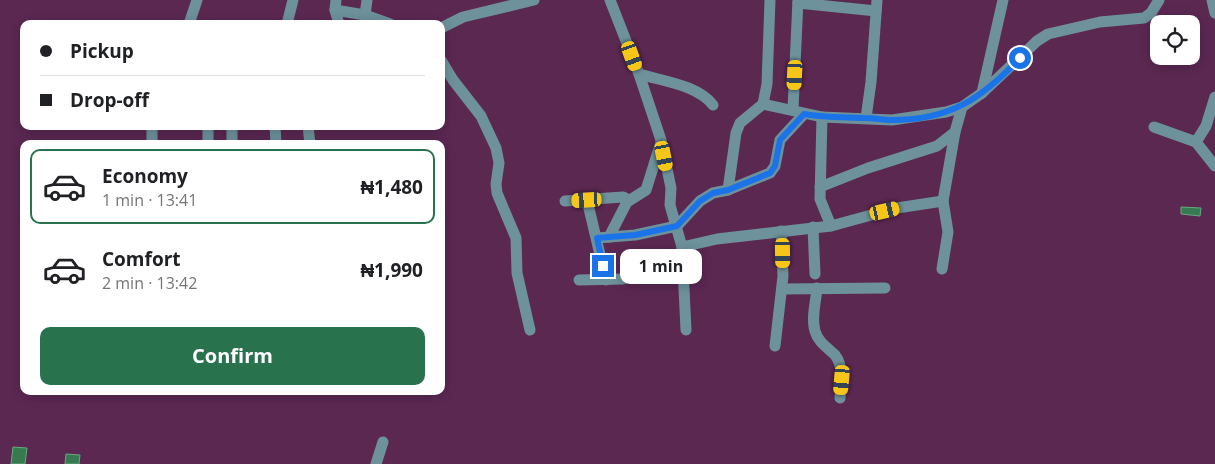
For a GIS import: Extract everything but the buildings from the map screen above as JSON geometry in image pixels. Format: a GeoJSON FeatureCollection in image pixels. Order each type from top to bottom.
{"type":"FeatureCollection","features":[{"type":"Feature","properties":{"kind":"street"},"geometry":{"type":"LineString","coordinates":[[190,20],[197,0]]}},
{"type":"Feature","properties":{"kind":"street"},"geometry":{"type":"LineString","coordinates":[[288,20],[293,0]]}},
{"type":"Feature","properties":{"kind":"street"},"geometry":{"type":"LineString","coordinates":[[364,16],[367,0]]}},
{"type":"Feature","properties":{"kind":"street"},"geometry":{"type":"LineString","coordinates":[[445,26],[463,17],[534,0]]}},
{"type":"Feature","properties":{"kind":"street"},"geometry":{"type":"LineString","coordinates":[[610,0],[639,74],[661,140],[671,188],[670,205],[682,247],[686,330]]}},
{"type":"Feature","properties":{"kind":"street"},"geometry":{"type":"LineString","coordinates":[[728,190],[736,133],[740,123],[763,104],[767,84],[770,0]]}},
{"type":"Feature","properties":{"kind":"street"},"geometry":{"type":"LineString","coordinates":[[982,93],[1003,0]]}},
{"type":"Feature","properties":{"kind":"street"},"geometry":{"type":"LineString","coordinates":[[1212,0],[1215,12]]}},
{"type":"Feature","properties":{"kind":"street"},"geometry":{"type":"LineString","coordinates":[[793,109],[798,1],[876,5],[871,82],[866,118]]}},
{"type":"Feature","properties":{"kind":"street"},"geometry":{"type":"LineString","coordinates":[[763,104],[793,109],[804,114],[822,117],[892,120],[916,118],[962,107],[982,93],[1037,41],[1048,34],[1100,22],[1144,18],[1151,13],[1157,1]]}},
{"type":"Feature","properties":{"kind":"street"},"geometry":{"type":"LineString","coordinates":[[336,5],[377,20]]}},
{"type":"Feature","properties":{"kind":"street"},"geometry":{"type":"LineString","coordinates":[[336,5],[338,20]]}},
{"type":"Feature","properties":{"kind":"street"},"geometry":{"type":"LineString","coordinates":[[445,67],[481,116],[496,148],[499,163],[496,184],[516,238],[518,272],[530,330]]}},
{"type":"Feature","properties":{"kind":"street"},"geometry":{"type":"LineString","coordinates":[[639,74],[697,93],[709,99],[713,105]]}},
{"type":"Feature","properties":{"kind":"street"},"geometry":{"type":"LineString","coordinates":[[1196,142],[1206,126],[1215,96]]}},
{"type":"Feature","properties":{"kind":"street"},"geometry":{"type":"LineString","coordinates":[[942,269],[948,232],[943,201],[955,132],[962,107]]}},
{"type":"Feature","properties":{"kind":"street"},"geometry":{"type":"LineString","coordinates":[[603,238],[635,235],[677,226],[700,201],[713,193],[759,179],[773,170],[780,140],[804,114]]}},
{"type":"Feature","properties":{"kind":"street"},"geometry":{"type":"LineString","coordinates":[[822,117],[820,199],[831,226]]}},
{"type":"Feature","properties":{"kind":"street"},"geometry":{"type":"LineString","coordinates":[[1154,128],[1196,142],[1215,166]]}},
{"type":"Feature","properties":{"kind":"street"},"geometry":{"type":"LineString","coordinates":[[820,187],[868,168],[937,146],[955,132]]}},
{"type":"Feature","properties":{"kind":"street"},"geometry":{"type":"LineString","coordinates":[[603,238],[629,200],[646,190],[661,140]]}},
{"type":"Feature","properties":{"kind":"street"},"geometry":{"type":"LineString","coordinates":[[565,201],[623,197],[629,200]]}},
{"type":"Feature","properties":{"kind":"street"},"geometry":{"type":"LineString","coordinates":[[587,200],[603,238],[606,280]]}},
{"type":"Feature","properties":{"kind":"street"},"geometry":{"type":"LineString","coordinates":[[682,247],[717,239],[831,226],[897,208],[943,201]]}},
{"type":"Feature","properties":{"kind":"street"},"geometry":{"type":"LineString","coordinates":[[812,227],[815,274]]}},
{"type":"Feature","properties":{"kind":"street"},"geometry":{"type":"LineString","coordinates":[[775,346],[782,289],[783,253],[780,231]]}},
{"type":"Feature","properties":{"kind":"street"},"geometry":{"type":"LineString","coordinates":[[579,280],[624,279],[682,266]]}},
{"type":"Feature","properties":{"kind":"street"},"geometry":{"type":"LineString","coordinates":[[817,288],[813,324],[823,344],[836,357],[842,380],[840,398]]}},
{"type":"Feature","properties":{"kind":"street"},"geometry":{"type":"LineString","coordinates":[[782,289],[885,288]]}},
{"type":"Feature","properties":{"kind":"street"},"geometry":{"type":"LineString","coordinates":[[376,464],[383,442]]}},
{"type":"Feature","properties":{"kind":"route"},"geometry":{"type":"LineString","coordinates":[[603,266],[597,238],[635,235],[677,226],[700,201],[713,193],[728,190],[770,173],[775,166],[780,140],[804,114],[822,117],[892,120],[916,118],[946,112],[962,107],[982,93],[1020,58]]}}]}
